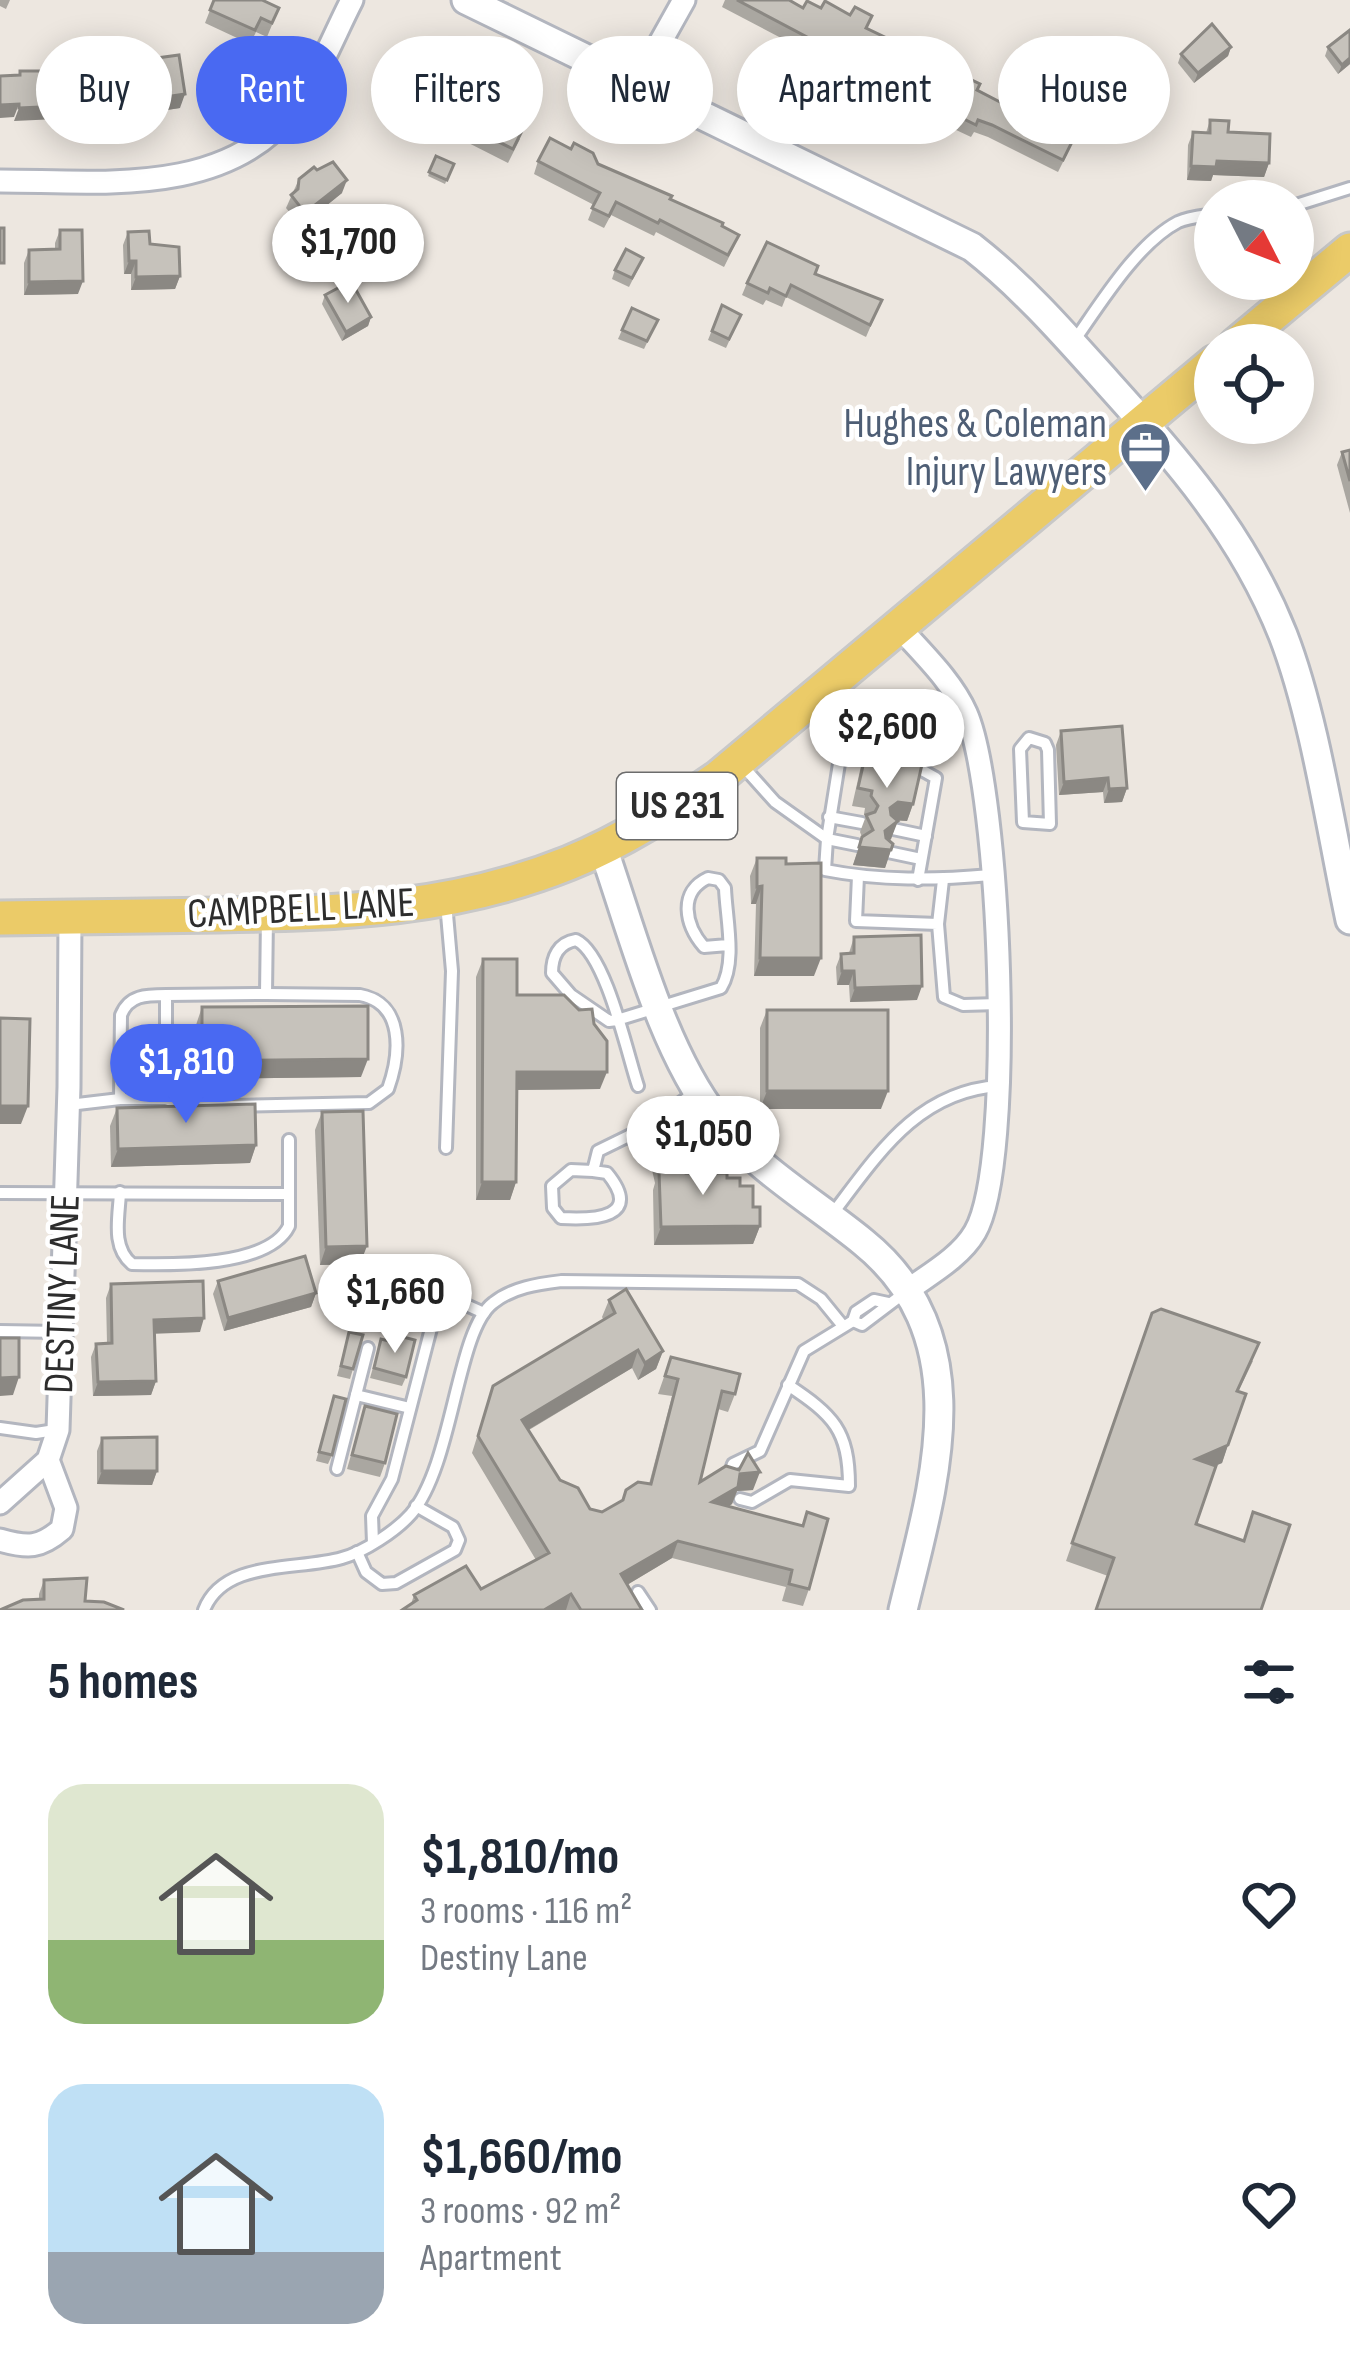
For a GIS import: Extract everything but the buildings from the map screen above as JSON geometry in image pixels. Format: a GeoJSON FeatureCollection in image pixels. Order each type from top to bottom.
{"type":"FeatureCollection","features":[{"type":"Feature","properties":{"kind":"main road"},"geometry":{"type":"LineString","coordinates":[[1261,324],[1350,250]]}},
{"type":"Feature","properties":{"kind":"main road","name":"CAMPBELL LANE"},"geometry":{"type":"LineString","coordinates":[[0,918],[358,912],[446,899],[521,880],[603,848],[683,802],[738,761],[1194,380]]}},
{"type":"Feature","properties":{"kind":"street"},"geometry":{"type":"LineString","coordinates":[[0,181],[150,178],[196,171],[235,158],[265,140],[294,108],[352,0]]}},
{"type":"Feature","properties":{"kind":"street"},"geometry":{"type":"LineString","coordinates":[[466,0],[567,50]]}},
{"type":"Feature","properties":{"kind":"street"},"geometry":{"type":"LineString","coordinates":[[664,36],[684,0]]}},
{"type":"Feature","properties":{"kind":"street"},"geometry":{"type":"LineString","coordinates":[[713,121],[972,247],[1030,296],[1230,529],[1258,576],[1285,640],[1350,920]]}},
{"type":"Feature","properties":{"kind":"street"},"geometry":{"type":"LineString","coordinates":[[897,1297],[952,1257],[977,1229],[989,1191],[999,1086],[999,1004],[981,769],[965,710],[899,626]]}},
{"type":"Feature","properties":{"kind":"street"},"geometry":{"type":"LineString","coordinates":[[603,848],[660,1006],[697,1091],[740,1144],[868,1246],[932,1352],[942,1419],[903,1610]]}},
{"type":"Feature","properties":{"kind":"street","name":"DESTINY LANE"},"geometry":{"type":"LineString","coordinates":[[0,1503],[48,1460],[58,1430],[70,917]]}},
{"type":"Feature","properties":{"kind":"street"},"geometry":{"type":"LineString","coordinates":[[0,1540],[28,1548],[46,1543],[62,1529],[66,1508],[48,1460]]}},
{"type":"Feature","properties":{"kind":"lane"},"geometry":{"type":"LineString","coordinates":[[1314,199],[1350,188]]}},
{"type":"Feature","properties":{"kind":"lane"},"geometry":{"type":"LineString","coordinates":[[1072,344],[1114,283],[1163,232],[1194,218]]}},
{"type":"Feature","properties":{"kind":"lane"},"geometry":{"type":"LineString","coordinates":[[1029,738],[1045,743],[1048,751],[1050,824],[1023,822],[1020,748],[1029,738]]}},
{"type":"Feature","properties":{"kind":"lane"},"geometry":{"type":"LineString","coordinates":[[918,880],[936,778],[917,765],[841,751],[825,870],[918,880],[991,875]]}},
{"type":"Feature","properties":{"kind":"lane"},"geometry":{"type":"LineString","coordinates":[[738,761],[775,802],[827,839],[857,845]]}},
{"type":"Feature","properties":{"kind":"lane"},"geometry":{"type":"LineString","coordinates":[[830,817],[862,823]]}},
{"type":"Feature","properties":{"kind":"lane"},"geometry":{"type":"LineString","coordinates":[[893,829],[926,836]]}},
{"type":"Feature","properties":{"kind":"lane"},"geometry":{"type":"LineString","coordinates":[[888,852],[921,859]]}},
{"type":"Feature","properties":{"kind":"lane"},"geometry":{"type":"LineString","coordinates":[[858,876],[856,921],[864,925],[938,924]]}},
{"type":"Feature","properties":{"kind":"lane"},"geometry":{"type":"LineString","coordinates":[[638,1086],[617,1020],[593,953],[576,940],[563,945],[552,960],[552,973],[571,995],[599,1017],[617,1020],[721,988],[727,978],[728,945],[725,889],[719,880],[708,878],[689,892],[690,922],[704,947],[728,945]]}},
{"type":"Feature","properties":{"kind":"lane"},"geometry":{"type":"LineString","coordinates":[[943,880],[938,924],[944,997],[962,1005],[999,1004]]}},
{"type":"Feature","properties":{"kind":"lane"},"geometry":{"type":"LineString","coordinates":[[446,899],[452,971],[446,1148]]}},
{"type":"Feature","properties":{"kind":"lane"},"geometry":{"type":"LineString","coordinates":[[266,994],[267,914]]}},
{"type":"Feature","properties":{"kind":"lane"},"geometry":{"type":"LineString","coordinates":[[166,995],[166,1099]]}},
{"type":"Feature","properties":{"kind":"lane"},"geometry":{"type":"LineString","coordinates":[[69,1106],[166,1099],[188,1106],[369,1103],[388,1089],[393,1074],[394,1016],[375,997],[142,997],[125,1005],[121,1015],[121,1100]]}},
{"type":"Feature","properties":{"kind":"lane"},"geometry":{"type":"LineString","coordinates":[[830,1216],[896,1136],[923,1112],[967,1088],[999,1086]]}},
{"type":"Feature","properties":{"kind":"lane"},"geometry":{"type":"LineString","coordinates":[[593,1171],[598,1150],[645,1128],[697,1091]]}},
{"type":"Feature","properties":{"kind":"lane"},"geometry":{"type":"LineString","coordinates":[[120,1192],[118,1242],[122,1256],[132,1264],[226,1258],[271,1247],[289,1226],[289,1140]]}},
{"type":"Feature","properties":{"kind":"lane"},"geometry":{"type":"LineString","coordinates":[[593,1171],[608,1172],[613,1179],[617,1208],[607,1218],[561,1219],[553,1208],[552,1186],[563,1173],[593,1171]]}},
{"type":"Feature","properties":{"kind":"lane"},"geometry":{"type":"LineString","coordinates":[[0,1193],[288,1194]]}},
{"type":"Feature","properties":{"kind":"lane"},"geometry":{"type":"LineString","coordinates":[[204,1610],[216,1588],[242,1574],[345,1558],[410,1516],[435,1477],[476,1325],[490,1304],[525,1286],[562,1281],[799,1284],[848,1324]]}},
{"type":"Feature","properties":{"kind":"lane"},"geometry":{"type":"LineString","coordinates":[[728,1479],[734,1464],[760,1450],[804,1351],[848,1324],[874,1300],[897,1297]]}},
{"type":"Feature","properties":{"kind":"lane"},"geometry":{"type":"LineString","coordinates":[[373,1543],[372,1516],[392,1479],[435,1313],[454,1300],[484,1313]]}},
{"type":"Feature","properties":{"kind":"lane"},"geometry":{"type":"LineString","coordinates":[[0,1330],[62,1332]]}},
{"type":"Feature","properties":{"kind":"lane"},"geometry":{"type":"LineString","coordinates":[[337,1468],[368,1348]]}},
{"type":"Feature","properties":{"kind":"lane"},"geometry":{"type":"LineString","coordinates":[[740,1499],[752,1502],[790,1480],[849,1486],[849,1454],[842,1432],[822,1408],[788,1385]]}},
{"type":"Feature","properties":{"kind":"lane"},"geometry":{"type":"LineString","coordinates":[[356,1395],[410,1408]]}},
{"type":"Feature","properties":{"kind":"lane"},"geometry":{"type":"LineString","coordinates":[[0,1428],[36,1433],[58,1430]]}},
{"type":"Feature","properties":{"kind":"lane"},"geometry":{"type":"LineString","coordinates":[[357,1552],[366,1572],[382,1583],[396,1582],[455,1550],[459,1540],[453,1527],[416,1506]]}},
{"type":"Feature","properties":{"kind":"lane"},"geometry":{"type":"LineString","coordinates":[[638,1592],[650,1610]]}},
{"type":"Feature","properties":{"kind":"place","name":"Hughes & Coleman Injury Lawyers"},"geometry":{"type":"Point","coordinates":[1146,494]}}]}
